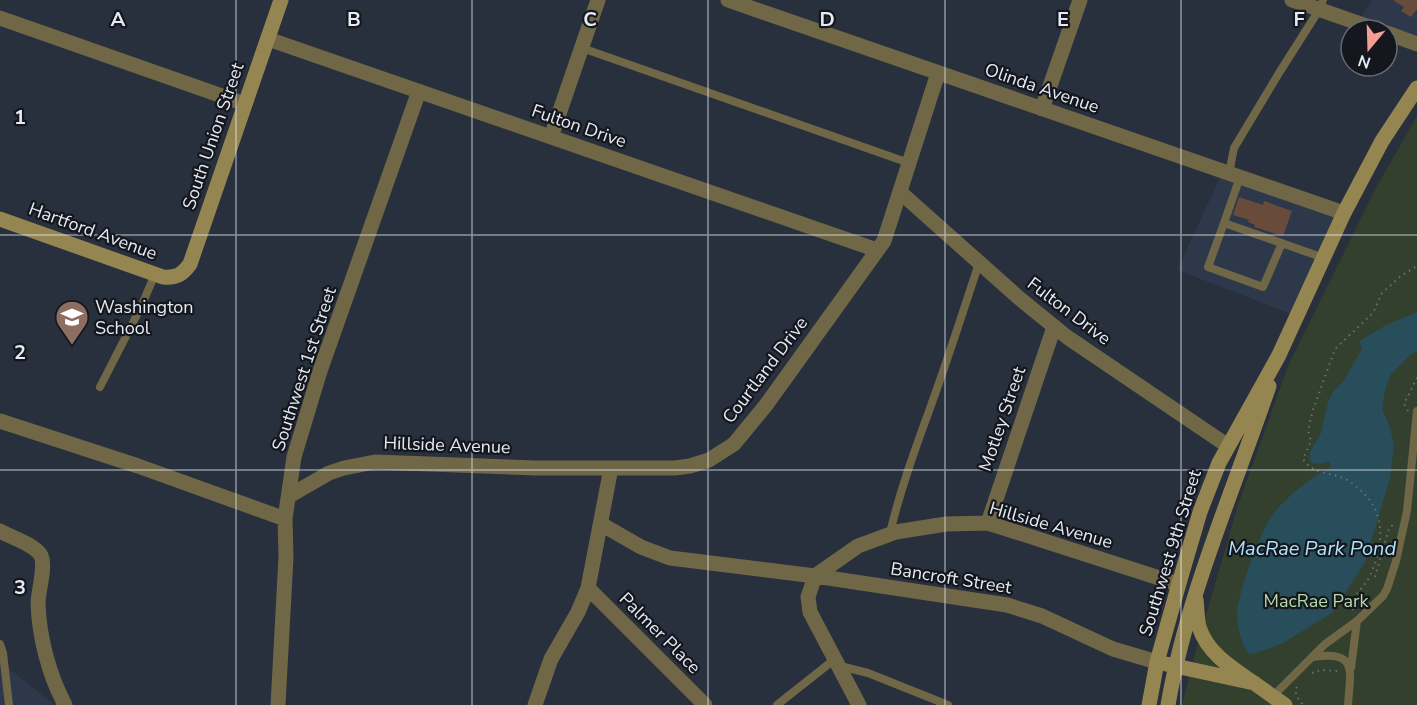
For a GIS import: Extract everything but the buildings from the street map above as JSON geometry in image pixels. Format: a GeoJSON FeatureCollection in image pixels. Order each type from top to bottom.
{"type":"FeatureCollection","features":[{"type":"Feature","properties":{"kind":"main road","name":"South Union Street"},"geometry":{"type":"LineString","coordinates":[[173,278],[183,273],[190,264],[281,0]]}},
{"type":"Feature","properties":{"kind":"main road","name":"Southwest 9th Street"},"geometry":{"type":"LineString","coordinates":[[1149,705],[1157,662],[1178,584],[1200,512],[1219,463],[1279,355],[1344,213],[1382,141],[1417,88]]}},
{"type":"Feature","properties":{"kind":"main road","name":"Hartford Avenue"},"geometry":{"type":"LineString","coordinates":[[0,219],[155,274],[173,278]]}},
{"type":"Feature","properties":{"kind":"main road","name":"Southwest 9th Street"},"geometry":{"type":"LineString","coordinates":[[1168,705],[1176,666],[1205,564],[1279,355]]}},
{"type":"Feature","properties":{"kind":"main road"},"geometry":{"type":"LineString","coordinates":[[1205,564],[1195,594],[1199,627],[1208,645],[1221,660],[1254,683]]}},
{"type":"Feature","properties":{"kind":"main road","name":"Bancroft Street"},"geometry":{"type":"LineString","coordinates":[[1157,662],[1254,683],[1279,700]]}},
{"type":"Feature","properties":{"kind":"street"},"geometry":{"type":"LineString","coordinates":[[551,137],[598,0]]}},
{"type":"Feature","properties":{"kind":"street","name":"Olinda Avenue"},"geometry":{"type":"LineString","coordinates":[[728,0],[1344,213]]}},
{"type":"Feature","properties":{"kind":"street"},"geometry":{"type":"LineString","coordinates":[[1042,109],[1080,0]]}},
{"type":"Feature","properties":{"kind":"street"},"geometry":{"type":"LineString","coordinates":[[1292,0],[1321,5],[1350,18]]}},
{"type":"Feature","properties":{"kind":"street"},"geometry":{"type":"LineString","coordinates":[[0,18],[245,104]]}},
{"type":"Feature","properties":{"kind":"street"},"geometry":{"type":"LineString","coordinates":[[1399,37],[1417,44]]}},
{"type":"Feature","properties":{"kind":"street","name":"Fulton Drive"},"geometry":{"type":"LineString","coordinates":[[268,39],[877,250]]}},
{"type":"Feature","properties":{"kind":"street","name":"Courtland Drive"},"geometry":{"type":"LineString","coordinates":[[611,468],[690,466],[709,460],[734,444],[884,241],[938,73]]}},
{"type":"Feature","properties":{"kind":"street","name":"Southwest 1st Street"},"geometry":{"type":"LineString","coordinates":[[278,705],[286,557],[285,519],[294,457],[320,371],[419,91]]}},
{"type":"Feature","properties":{"kind":"street","name":"Fulton Drive"},"geometry":{"type":"LineString","coordinates":[[900,192],[1054,327],[1227,446]]}},
{"type":"Feature","properties":{"kind":"street","name":"Motley Street"},"geometry":{"type":"LineString","coordinates":[[988,523],[1054,327]]}},
{"type":"Feature","properties":{"kind":"street"},"geometry":{"type":"LineString","coordinates":[[0,420],[138,466],[285,519]]}},
{"type":"Feature","properties":{"kind":"street","name":"Hillside Avenue"},"geometry":{"type":"LineString","coordinates":[[289,496],[329,473],[375,462],[535,468],[611,468]]}},
{"type":"Feature","properties":{"kind":"street"},"geometry":{"type":"LineString","coordinates":[[534,705],[551,659],[578,612],[588,588],[611,468]]}},
{"type":"Feature","properties":{"kind":"street","name":"Hillside Avenue"},"geometry":{"type":"LineString","coordinates":[[814,576],[858,546],[890,535],[921,527],[988,523],[1178,584]]}},
{"type":"Feature","properties":{"kind":"street","name":"Bancroft Street"},"geometry":{"type":"LineString","coordinates":[[601,524],[640,547],[670,558],[814,576],[1007,605],[1042,616],[1113,649],[1157,662]]}},
{"type":"Feature","properties":{"kind":"street"},"geometry":{"type":"LineString","coordinates":[[0,531],[33,547],[41,555],[43,563],[38,597],[41,633],[55,687],[64,705]]}},
{"type":"Feature","properties":{"kind":"street"},"geometry":{"type":"LineString","coordinates":[[814,576],[808,597],[810,612],[859,705]]}},
{"type":"Feature","properties":{"kind":"street","name":"Palmer Place"},"geometry":{"type":"LineString","coordinates":[[588,588],[705,705]]}},
{"type":"Feature","properties":{"kind":"lane"},"geometry":{"type":"LineString","coordinates":[[1282,243],[1263,286],[1208,267],[1224,223],[1234,175],[1234,148],[1321,5]]}},
{"type":"Feature","properties":{"kind":"lane"},"geometry":{"type":"LineString","coordinates":[[582,48],[909,163]]}},
{"type":"Feature","properties":{"kind":"lane"},"geometry":{"type":"LineString","coordinates":[[1224,223],[1324,258]]}},
{"type":"Feature","properties":{"kind":"lane"},"geometry":{"type":"LineString","coordinates":[[890,535],[897,502],[913,452],[979,262]]}},
{"type":"Feature","properties":{"kind":"lane"},"geometry":{"type":"LineString","coordinates":[[100,387],[155,274]]}},
{"type":"Feature","properties":{"kind":"lane"},"geometry":{"type":"LineString","coordinates":[[1279,700],[1294,673],[1383,596],[1394,567],[1407,511],[1417,411]]}},
{"type":"Feature","properties":{"kind":"lane"},"geometry":{"type":"LineString","coordinates":[[1348,705],[1358,620]]}},
{"type":"Feature","properties":{"kind":"lane"},"geometry":{"type":"LineString","coordinates":[[0,644],[9,705]]}},
{"type":"Feature","properties":{"kind":"lane"},"geometry":{"type":"LineString","coordinates":[[1312,657],[1334,656],[1348,663],[1351,669]]}},
{"type":"Feature","properties":{"kind":"lane"},"geometry":{"type":"LineString","coordinates":[[777,705],[837,662],[948,705]]}},
{"type":"Feature","properties":{"kind":"path"},"geometry":{"type":"LineString","coordinates":[[1375,577],[1380,553],[1381,526],[1377,509],[1369,497],[1346,478],[1310,468],[1303,459],[1310,446],[1308,430],[1313,410],[1335,349],[1372,313],[1382,293],[1401,276],[1417,266]]}},
{"type":"Feature","properties":{"kind":"path"},"geometry":{"type":"LineString","coordinates":[[1407,418],[1408,412],[1404,404],[1417,378]]}},
{"type":"Feature","properties":{"kind":"path"},"geometry":{"type":"LineString","coordinates":[[1358,620],[1351,603],[1369,579],[1389,528],[1399,521]]}},
{"type":"Feature","properties":{"kind":"path"},"geometry":{"type":"LineString","coordinates":[[1306,677],[1321,670],[1341,672]]}},
{"type":"Feature","properties":{"kind":"path"},"geometry":{"type":"LineString","coordinates":[[1300,681],[1295,690],[1303,705]]}},
{"type":"Feature","properties":{"kind":"shaded area"},"geometry":{"type":"Polygon","coordinates":[[[1372,0],[1417,0],[1417,44],[1399,38],[1399,18],[1360,18],[1372,0]]]}},
{"type":"Feature","properties":{"kind":"shaded area"},"geometry":{"type":"Polygon","coordinates":[[[1223,171],[1344,213],[1297,316],[1177,270],[1223,171]]]}},
{"type":"Feature","properties":{"kind":"shaded area"},"geometry":{"type":"Polygon","coordinates":[[[0,662],[55,705],[0,705],[0,662]]]}},
{"type":"Feature","properties":{"kind":"green space","name":"MacRae Park"},"geometry":{"type":"Polygon","coordinates":[[[1417,116],[1417,705],[1182,705],[1238,505],[1288,366],[1378,184],[1417,116]]]}},
{"type":"Feature","properties":{"kind":"water","name":"MacRae Park Pond"},"geometry":{"type":"Polygon","coordinates":[[[1417,312],[1417,351],[1391,374],[1385,390],[1382,409],[1390,427],[1394,446],[1390,478],[1365,562],[1332,613],[1283,643],[1249,654],[1243,645],[1239,631],[1238,605],[1263,532],[1269,520],[1286,500],[1300,487],[1329,469],[1331,465],[1329,462],[1312,463],[1309,458],[1321,433],[1328,402],[1362,349],[1359,341],[1388,324],[1417,312]]]}},
{"type":"Feature","properties":{"kind":"place","name":"Washington School"},"geometry":{"type":"Point","coordinates":[72,346]}}]}
